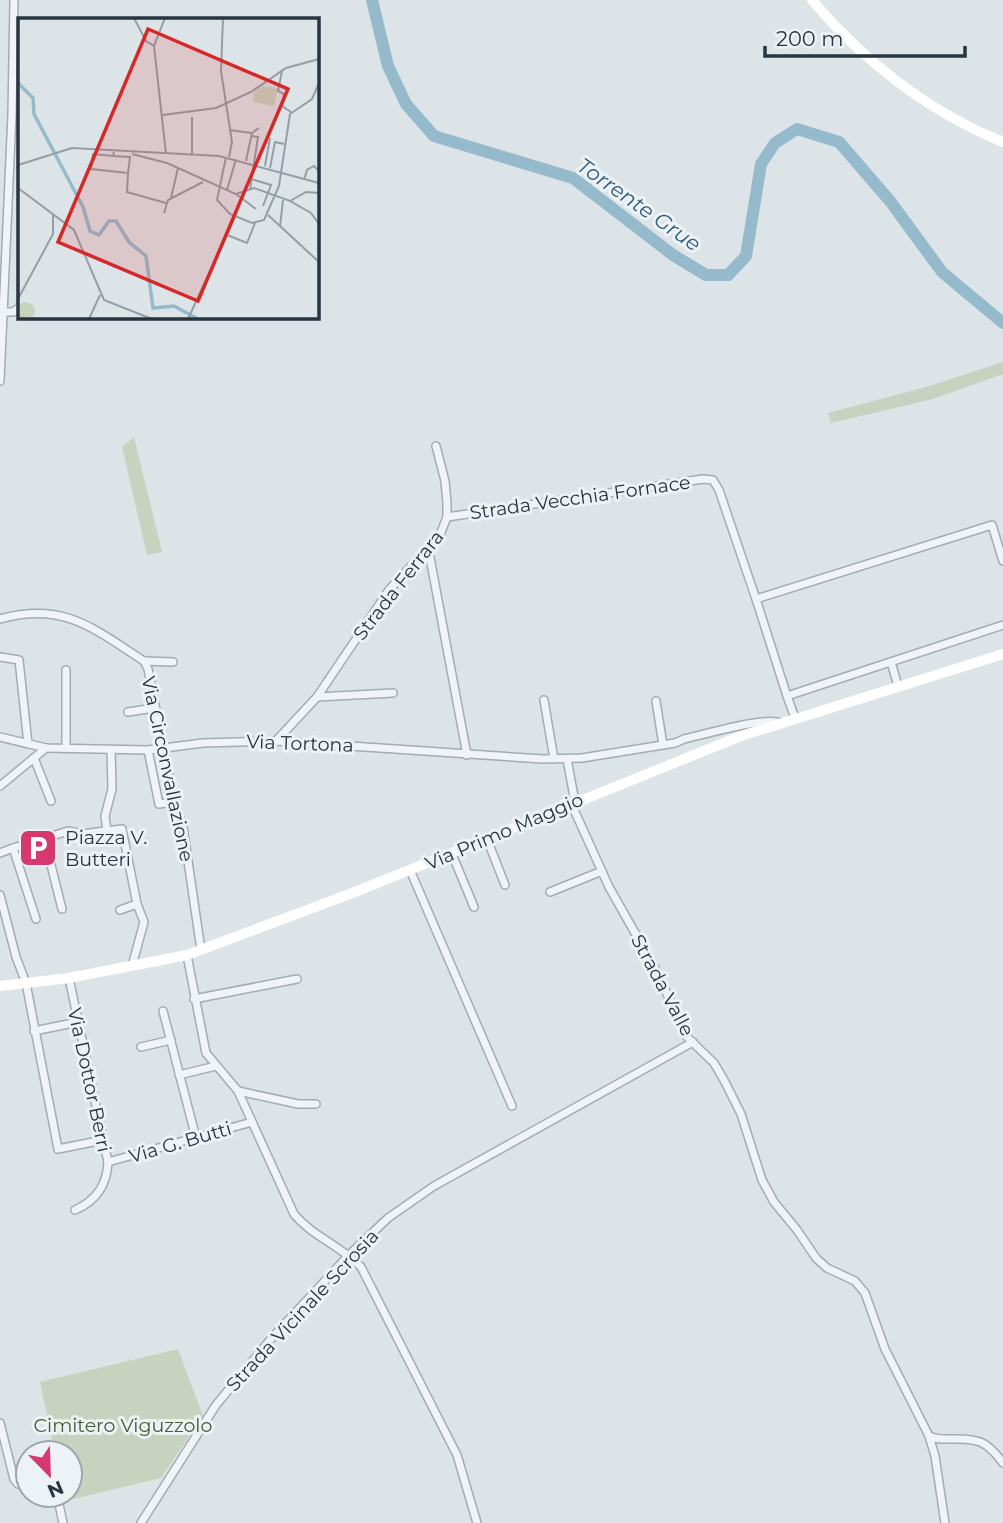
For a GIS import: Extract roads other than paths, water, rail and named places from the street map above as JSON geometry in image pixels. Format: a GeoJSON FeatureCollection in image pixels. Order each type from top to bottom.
{"type":"FeatureCollection","features":[{"type":"Feature","properties":{"kind":"main road"},"geometry":{"type":"LineString","coordinates":[[812,0],[845,38],[875,64],[937,109],[1003,142]]}},
{"type":"Feature","properties":{"kind":"main road","name":"Via Primo Maggio"},"geometry":{"type":"LineString","coordinates":[[0,986],[69,978],[187,955],[453,853],[691,754],[795,718],[1003,654]]}},
{"type":"Feature","properties":{"kind":"street"},"geometry":{"type":"LineString","coordinates":[[0,381],[12,114],[13,0]]}},
{"type":"Feature","properties":{"kind":"street"},"geometry":{"type":"LineString","coordinates":[[3,312],[18,308]]}},
{"type":"Feature","properties":{"kind":"street","name":"Strada Ferrara"},"geometry":{"type":"LineString","coordinates":[[276,741],[317,697],[389,590],[440,535],[447,516],[445,481],[436,446]]}},
{"type":"Feature","properties":{"kind":"street","name":"Strada Vecchia Fornace"},"geometry":{"type":"LineString","coordinates":[[447,516],[614,491],[713,480],[719,490],[795,718]]}},
{"type":"Feature","properties":{"kind":"street"},"geometry":{"type":"LineString","coordinates":[[756,599],[992,525],[1003,561]]}},
{"type":"Feature","properties":{"kind":"street"},"geometry":{"type":"LineString","coordinates":[[428,547],[467,755]]}},
{"type":"Feature","properties":{"kind":"street","name":"Via Circonvallazione"},"geometry":{"type":"LineString","coordinates":[[0,619],[31,614],[63,616],[81,621],[144,662],[148,668],[174,802],[183,827],[201,950]]}},
{"type":"Feature","properties":{"kind":"street"},"geometry":{"type":"LineString","coordinates":[[787,696],[1003,625]]}},
{"type":"Feature","properties":{"kind":"street"},"geometry":{"type":"LineString","coordinates":[[0,657],[19,660],[28,744]]}},
{"type":"Feature","properties":{"kind":"street"},"geometry":{"type":"LineString","coordinates":[[144,662],[173,662]]}},
{"type":"Feature","properties":{"kind":"street"},"geometry":{"type":"LineString","coordinates":[[891,662],[898,686]]}},
{"type":"Feature","properties":{"kind":"street"},"geometry":{"type":"LineString","coordinates":[[66,670],[66,747]]}},
{"type":"Feature","properties":{"kind":"street"},"geometry":{"type":"LineString","coordinates":[[317,697],[393,693]]}},
{"type":"Feature","properties":{"kind":"street"},"geometry":{"type":"LineString","coordinates":[[544,700],[554,759]]}},
{"type":"Feature","properties":{"kind":"street"},"geometry":{"type":"LineString","coordinates":[[656,701],[663,745]]}},
{"type":"Feature","properties":{"kind":"street"},"geometry":{"type":"LineString","coordinates":[[128,712],[154,708]]}},
{"type":"Feature","properties":{"kind":"street","name":"Via Tortona"},"geometry":{"type":"LineString","coordinates":[[0,737],[46,748],[148,750],[203,743],[276,741],[467,755],[566,759],[675,743],[755,723],[774,720],[780,723]]}},
{"type":"Feature","properties":{"kind":"street"},"geometry":{"type":"LineString","coordinates":[[675,743],[691,754]]}},
{"type":"Feature","properties":{"kind":"street"},"geometry":{"type":"LineString","coordinates":[[0,786],[46,748]]}},
{"type":"Feature","properties":{"kind":"street"},"geometry":{"type":"LineString","coordinates":[[107,831],[105,816],[112,789],[111,750]]}},
{"type":"Feature","properties":{"kind":"street"},"geometry":{"type":"LineString","coordinates":[[148,750],[159,804],[174,802]]}},
{"type":"Feature","properties":{"kind":"street"},"geometry":{"type":"LineString","coordinates":[[34,758],[51,801]]}},
{"type":"Feature","properties":{"kind":"street","name":"Strada Valle"},"geometry":{"type":"LineString","coordinates":[[566,759],[573,803],[601,871],[656,970],[687,1037],[714,1063],[731,1092],[741,1114],[762,1180],[774,1202],[816,1258],[827,1269],[855,1281],[865,1293],[885,1349],[929,1436],[945,1523]]}},
{"type":"Feature","properties":{"kind":"street"},"geometry":{"type":"LineString","coordinates":[[0,853],[14,851],[44,837],[68,831],[82,834],[122,829],[137,904],[144,922],[132,966]]}},
{"type":"Feature","properties":{"kind":"street"},"geometry":{"type":"LineString","coordinates":[[44,837],[62,909]]}},
{"type":"Feature","properties":{"kind":"street"},"geometry":{"type":"LineString","coordinates":[[487,839],[505,885]]}},
{"type":"Feature","properties":{"kind":"street"},"geometry":{"type":"LineString","coordinates":[[14,851],[36,919]]}},
{"type":"Feature","properties":{"kind":"street"},"geometry":{"type":"LineString","coordinates":[[453,853],[474,907]]}},
{"type":"Feature","properties":{"kind":"street"},"geometry":{"type":"LineString","coordinates":[[410,870],[512,1106]]}},
{"type":"Feature","properties":{"kind":"street"},"geometry":{"type":"LineString","coordinates":[[550,892],[601,871]]}},
{"type":"Feature","properties":{"kind":"street"},"geometry":{"type":"LineString","coordinates":[[0,895],[16,957],[26,983],[58,1149],[103,1140]]}},
{"type":"Feature","properties":{"kind":"street"},"geometry":{"type":"LineString","coordinates":[[120,910],[137,904]]}},
{"type":"Feature","properties":{"kind":"street"},"geometry":{"type":"LineString","coordinates":[[187,955],[206,1052],[238,1091],[294,1214],[361,1267],[457,1455],[477,1523]]}},
{"type":"Feature","properties":{"kind":"street","name":"Via Dottor Berri"},"geometry":{"type":"LineString","coordinates":[[69,978],[108,1162],[107,1175],[97,1195],[88,1204],[75,1210]]}},
{"type":"Feature","properties":{"kind":"street"},"geometry":{"type":"LineString","coordinates":[[194,999],[297,979]]}},
{"type":"Feature","properties":{"kind":"street"},"geometry":{"type":"LineString","coordinates":[[163,1010],[196,1138]]}},
{"type":"Feature","properties":{"kind":"street"},"geometry":{"type":"LineString","coordinates":[[34,1031],[78,1022]]}},
{"type":"Feature","properties":{"kind":"street"},"geometry":{"type":"LineString","coordinates":[[141,1047],[170,1040]]}},
{"type":"Feature","properties":{"kind":"street","name":"Strada Vicinale Scrosia"},"geometry":{"type":"LineString","coordinates":[[141,1523],[216,1405],[271,1339],[349,1255],[388,1218],[433,1186],[693,1042]]}},
{"type":"Feature","properties":{"kind":"street"},"geometry":{"type":"LineString","coordinates":[[179,1075],[216,1066]]}},
{"type":"Feature","properties":{"kind":"street"},"geometry":{"type":"LineString","coordinates":[[238,1091],[298,1104],[316,1104]]}},
{"type":"Feature","properties":{"kind":"street","name":"Via G. Butti"},"geometry":{"type":"LineString","coordinates":[[108,1162],[252,1122]]}},
{"type":"Feature","properties":{"kind":"street"},"geometry":{"type":"LineString","coordinates":[[0,1423],[14,1479]]}},
{"type":"Feature","properties":{"kind":"street"},"geometry":{"type":"LineString","coordinates":[[929,1436],[936,1439],[966,1438],[980,1441],[992,1448],[1003,1463]]}},
{"type":"Feature","properties":{"kind":"waterway","name":"Torrente Grue"},"geometry":{"type":"LineString","coordinates":[[372,0],[388,66],[406,104],[434,136],[573,178],[673,255],[706,275],[728,275],[746,256],[761,164],[775,143],[797,129],[839,142],[890,201],[942,272],[1003,323]]}},
{"type":"Feature","properties":{"kind":"place","name":"Piazza V. Butteri"},"geometry":{"type":"Point","coordinates":[38,848]}},
{"type":"Feature","properties":{"kind":"park label","name":"Cimitero Viguzzolo"},"geometry":{"type":"Point","coordinates":[123,1425]}}]}
